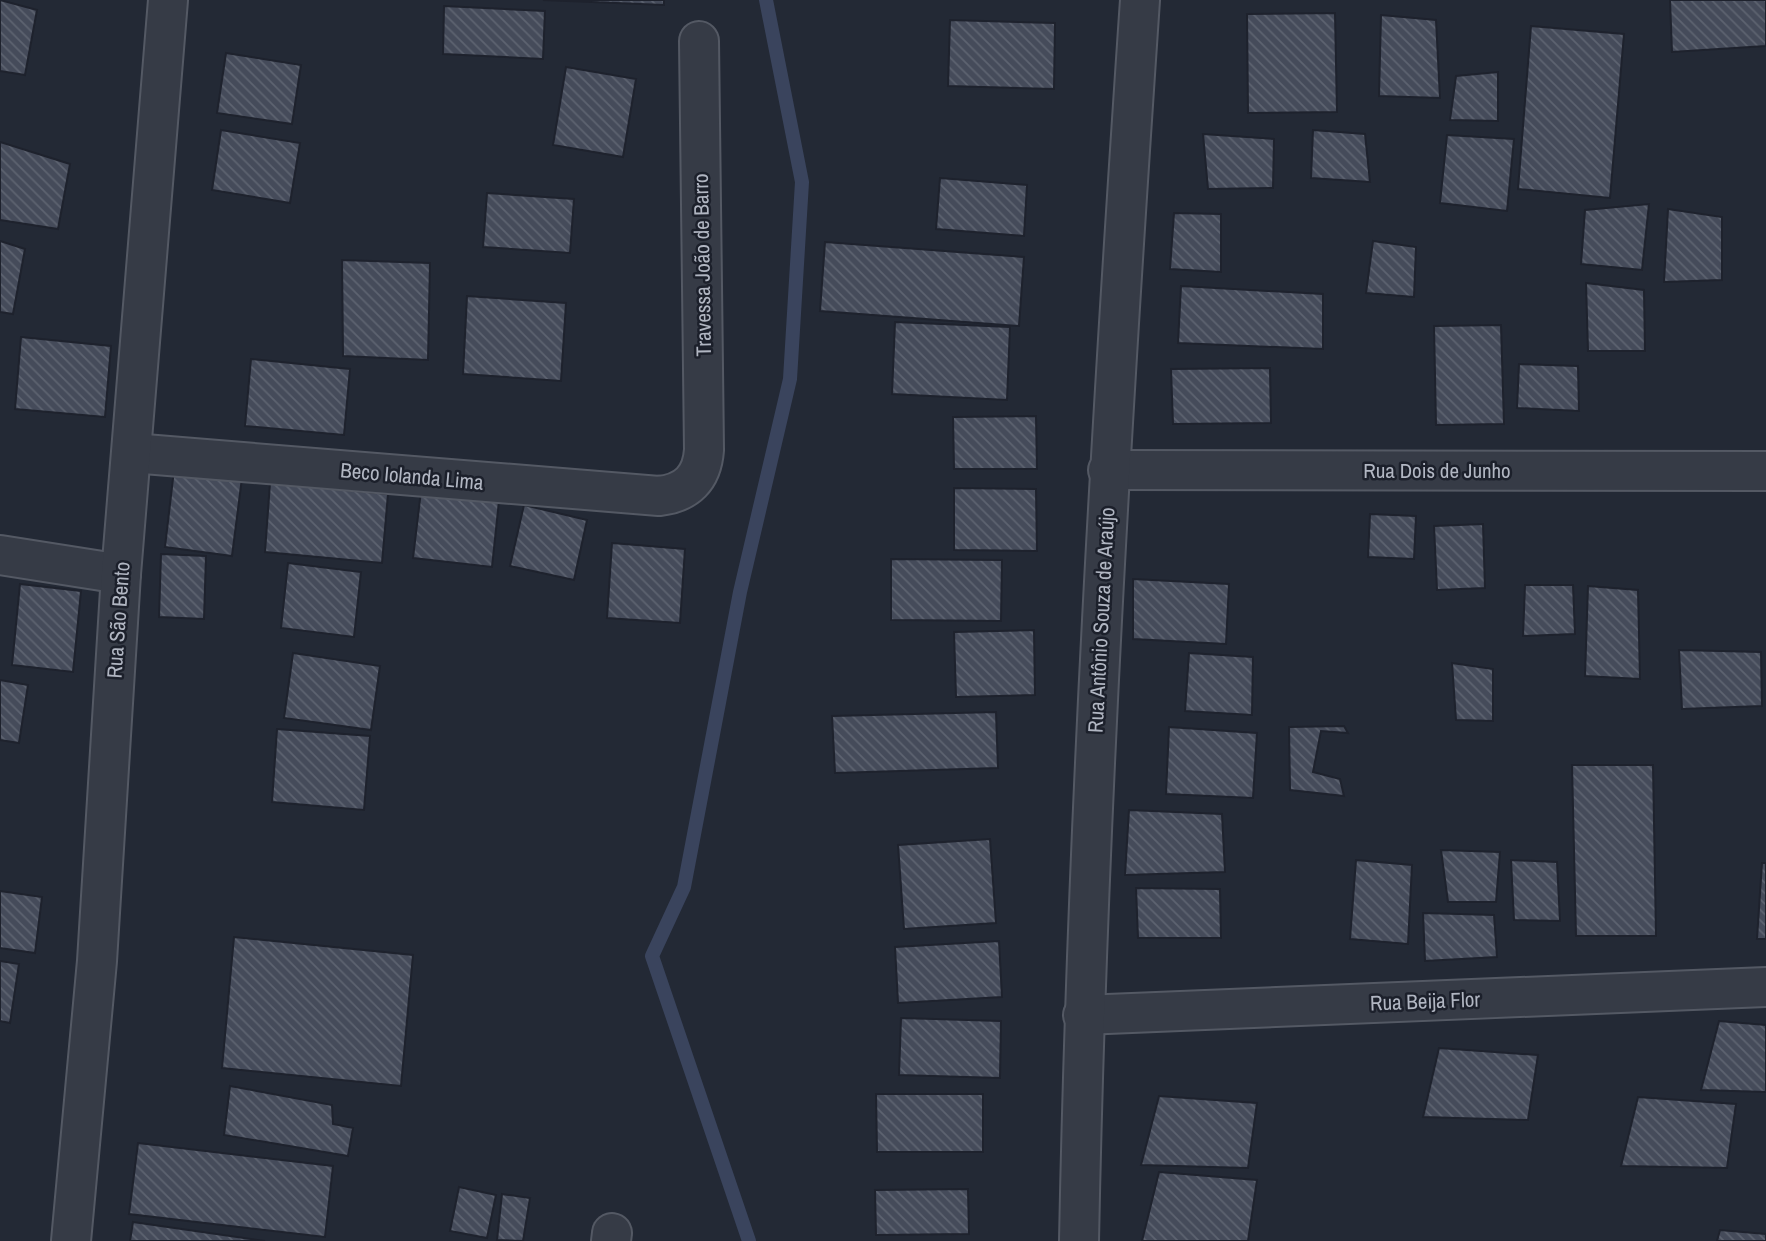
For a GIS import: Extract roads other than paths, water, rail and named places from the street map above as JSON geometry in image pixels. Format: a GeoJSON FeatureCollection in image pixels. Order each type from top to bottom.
{"type":"FeatureCollection","features":[{"type":"Feature","properties":{"kind":"street","name":"Rua São Bento"},"geometry":{"type":"LineString","coordinates":[[71,1241],[97,961],[121,573],[168,0]]}},
{"type":"Feature","properties":{"kind":"street","name":"Rua Antônio Souza de Araújo"},"geometry":{"type":"LineString","coordinates":[[1079,1241],[1083,1014],[1108,470],[1140,0]]}},
{"type":"Feature","properties":{"kind":"street","name":"Travessa João de Barro"},"geometry":{"type":"LineString","coordinates":[[689,486],[703,463],[704,450],[699,41]]}},
{"type":"Feature","properties":{"kind":"street","name":"Beco Iolanda Lima"},"geometry":{"type":"LineString","coordinates":[[132,453],[659,496],[679,493],[689,486]]}},
{"type":"Feature","properties":{"kind":"street","name":"Rua Dois de Junho"},"geometry":{"type":"LineString","coordinates":[[1108,470],[1766,471]]}},
{"type":"Feature","properties":{"kind":"street"},"geometry":{"type":"LineString","coordinates":[[0,555],[121,573]]}},
{"type":"Feature","properties":{"kind":"street","name":"Rua Beija Flor"},"geometry":{"type":"LineString","coordinates":[[1083,1014],[1766,987]]}},
{"type":"Feature","properties":{"kind":"waterway"},"geometry":{"type":"LineString","coordinates":[[749,1241],[652,956],[684,887],[740,592],[790,379],[802,182],[766,0]]}}]}
